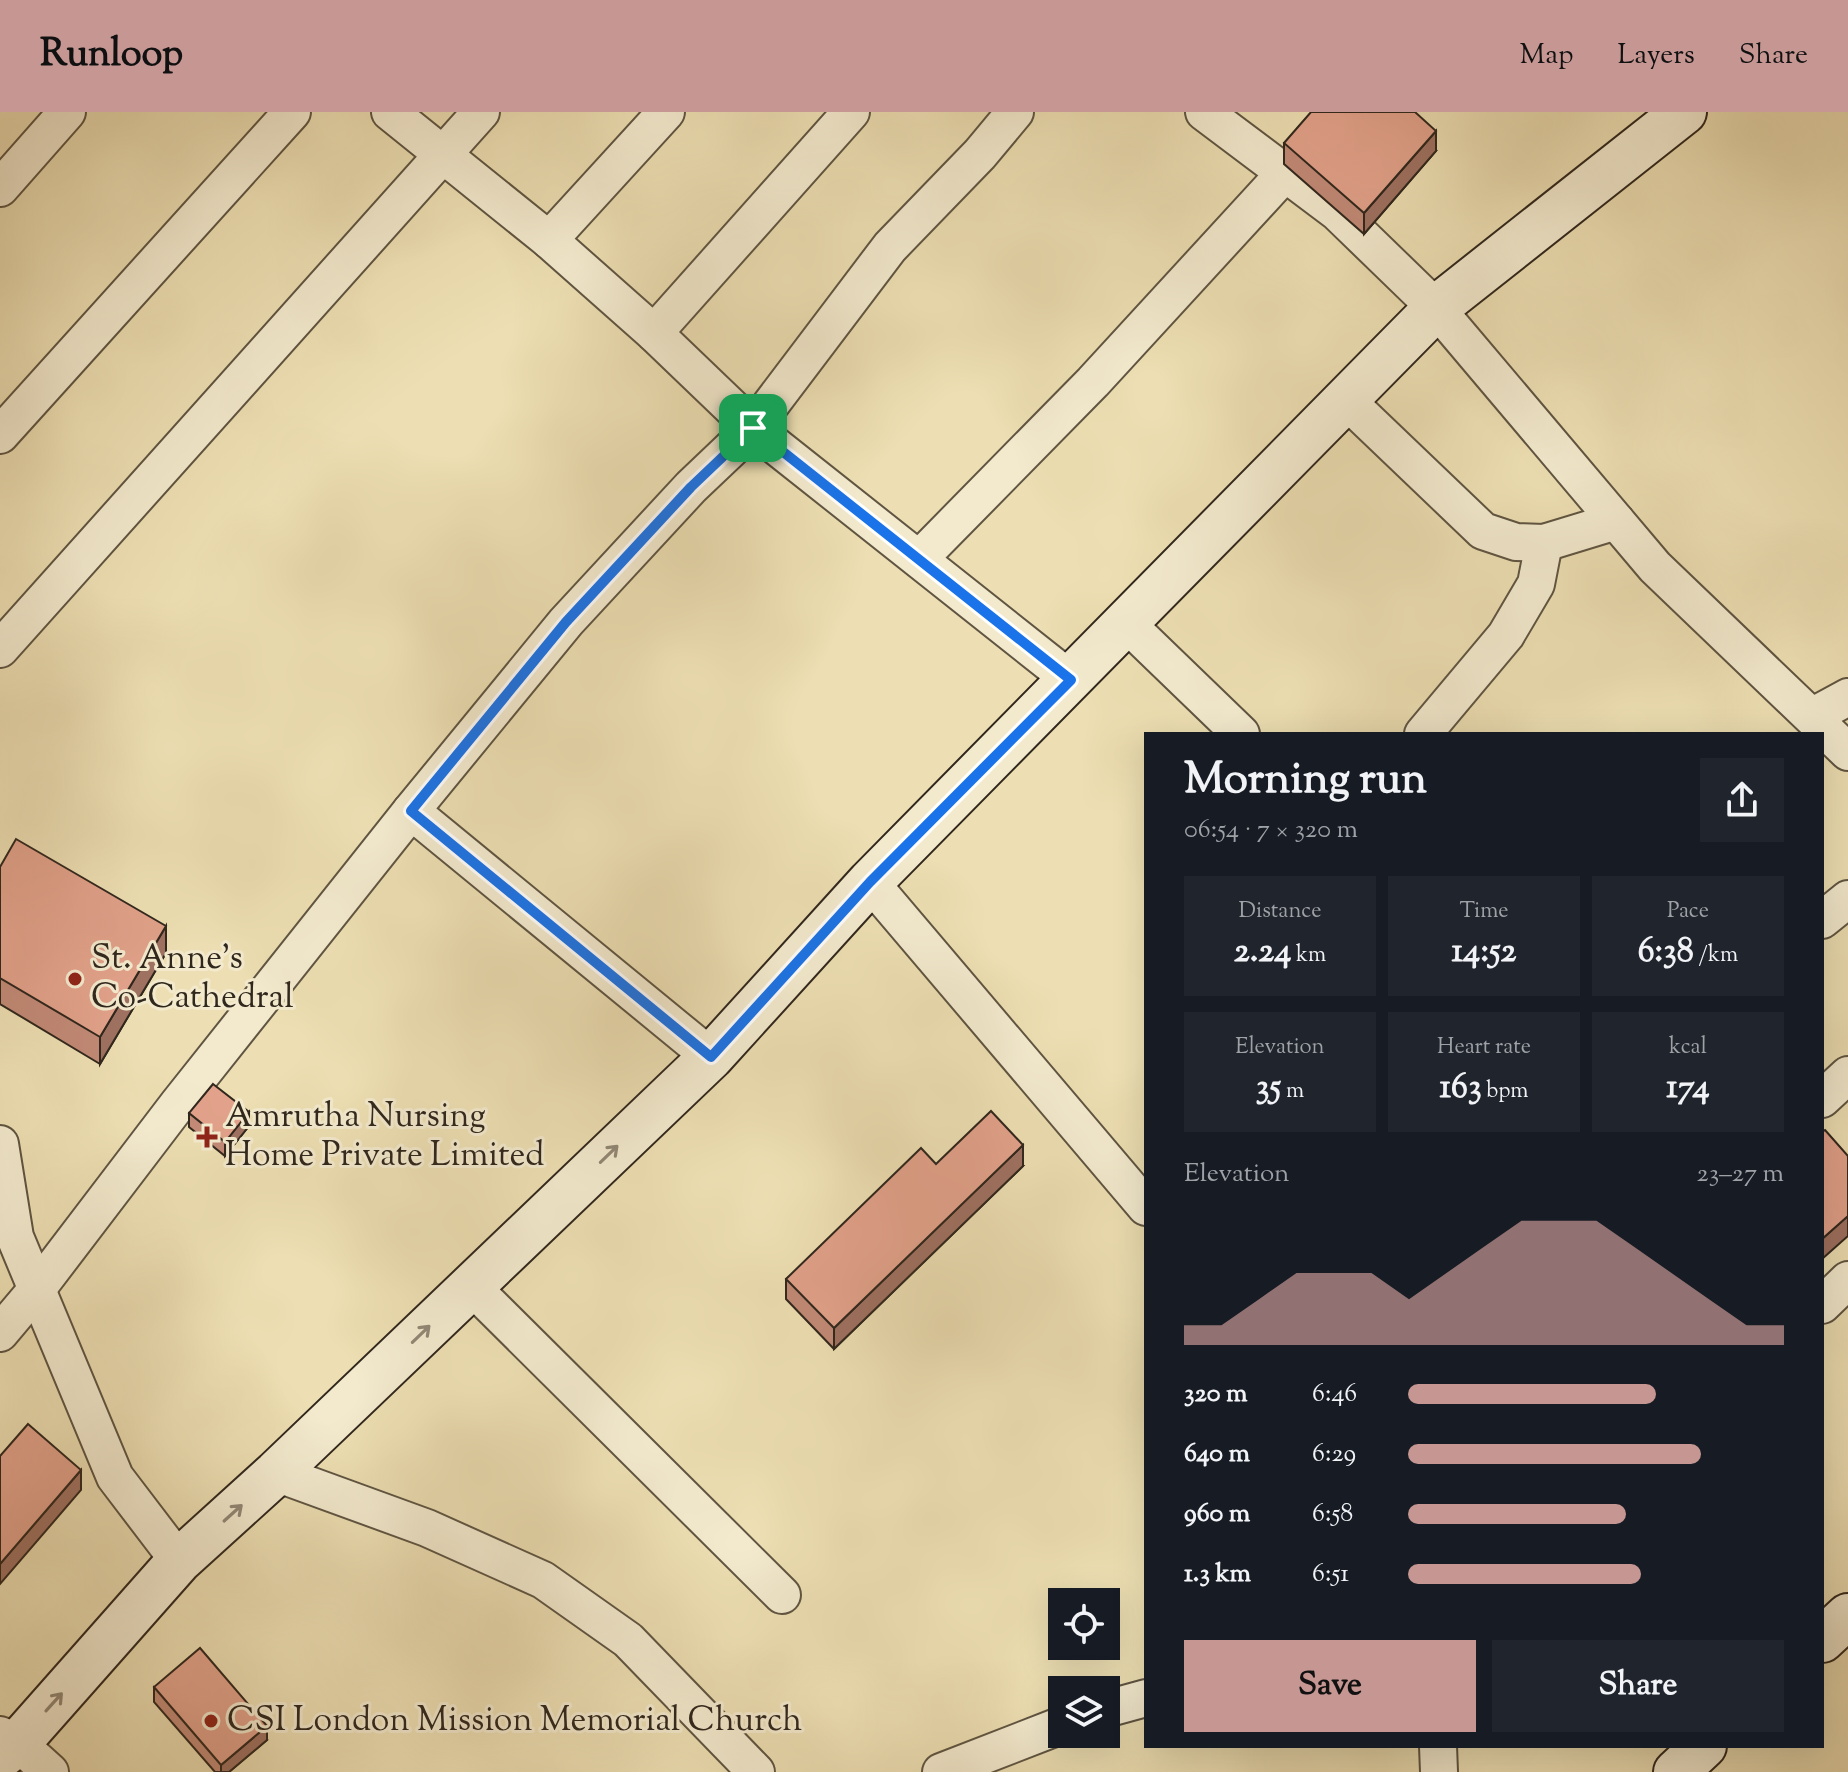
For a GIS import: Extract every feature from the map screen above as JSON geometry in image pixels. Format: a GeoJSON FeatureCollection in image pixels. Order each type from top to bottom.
{"type":"FeatureCollection","features":[{"type":"Feature","properties":{"kind":"main road"},"geometry":{"type":"LineString","coordinates":[[6,1745],[179,1561],[276,1473],[711,1057],[870,882],[1436,308],[1684,112]]}},
{"type":"Feature","properties":{"kind":"main road"},"geometry":{"type":"LineString","coordinates":[[1824,1638],[1848,1616]]}},
{"type":"Feature","properties":{"kind":"main road"},"geometry":{"type":"LineString","coordinates":[[1676,1772],[1702,1748]]}},
{"type":"Feature","properties":{"kind":"street"},"geometry":{"type":"LineString","coordinates":[[0,188],[67,112]]}},
{"type":"Feature","properties":{"kind":"street"},"geometry":{"type":"LineString","coordinates":[[0,435],[292,112]]}},
{"type":"Feature","properties":{"kind":"street"},"geometry":{"type":"LineString","coordinates":[[390,112],[549,240],[654,333],[753,428],[1071,680]]}},
{"type":"Feature","properties":{"kind":"street"},"geometry":{"type":"LineString","coordinates":[[0,649],[481,112]]}},
{"type":"Feature","properties":{"kind":"street"},"geometry":{"type":"LineString","coordinates":[[549,240],[666,112]]}},
{"type":"Feature","properties":{"kind":"street"},"geometry":{"type":"LineString","coordinates":[[654,333],[851,112]]}},
{"type":"Feature","properties":{"kind":"street"},"geometry":{"type":"LineString","coordinates":[[0,1333],[411,811],[566,622],[691,487],[753,428],[890,247],[980,154],[1015,112]]}},
{"type":"Feature","properties":{"kind":"street"},"geometry":{"type":"LineString","coordinates":[[1204,112],[1337,212],[1436,308],[1655,567],[1848,752]]}},
{"type":"Feature","properties":{"kind":"street"},"geometry":{"type":"LineString","coordinates":[[919,559],[1093,382],[1285,173]]}},
{"type":"Feature","properties":{"kind":"street"},"geometry":{"type":"LineString","coordinates":[[1346,400],[1483,531],[1516,542],[1544,543],[1616,521]]}},
{"type":"Feature","properties":{"kind":"street"},"geometry":{"type":"LineString","coordinates":[[1425,732],[1506,635],[1536,584],[1544,543]]}},
{"type":"Feature","properties":{"kind":"street"},"geometry":{"type":"LineString","coordinates":[[1126,623],[1239,732]]}},
{"type":"Feature","properties":{"kind":"street"},"geometry":{"type":"LineString","coordinates":[[1813,716],[1848,697]]}},
{"type":"Feature","properties":{"kind":"street"},"geometry":{"type":"LineString","coordinates":[[411,811],[711,1057]]}},
{"type":"Feature","properties":{"kind":"street"},"geometry":{"type":"LineString","coordinates":[[870,882],[1144,1205]]}},
{"type":"Feature","properties":{"kind":"street"},"geometry":{"type":"LineString","coordinates":[[1824,918],[1848,899]]}},
{"type":"Feature","properties":{"kind":"street"},"geometry":{"type":"LineString","coordinates":[[1824,1097],[1848,1075]]}},
{"type":"Feature","properties":{"kind":"street"},"geometry":{"type":"LineString","coordinates":[[0,1144],[15,1237],[115,1477],[179,1561]]}},
{"type":"Feature","properties":{"kind":"street"},"geometry":{"type":"LineString","coordinates":[[1824,1303],[1848,1280]]}},
{"type":"Feature","properties":{"kind":"street"},"geometry":{"type":"LineString","coordinates":[[471,1286],[782,1595]]}},
{"type":"Feature","properties":{"kind":"street"},"geometry":{"type":"LineString","coordinates":[[276,1473],[427,1528],[543,1580],[628,1640],[756,1772]]}},
{"type":"Feature","properties":{"kind":"street"},"geometry":{"type":"LineString","coordinates":[[1120,1703],[1144,1698]]}},
{"type":"Feature","properties":{"kind":"street"},"geometry":{"type":"LineString","coordinates":[[941,1772],[1048,1730]]}},
{"type":"Feature","properties":{"kind":"street"},"geometry":{"type":"LineString","coordinates":[[6,1745],[50,1772]]}},
{"type":"Feature","properties":{"kind":"street"},"geometry":{"type":"LineString","coordinates":[[1438,1748],[1439,1772]]}},
{"type":"Feature","properties":{"kind":"building"},"geometry":{"type":"Polygon","coordinates":[[[1311,112],[1415,112],[1436,131],[1364,213],[1284,143],[1311,112]]]}},
{"type":"Feature","properties":{"kind":"building","name":"St. Anne's Co-Cathedral"},"geometry":{"type":"Polygon","coordinates":[[[16,839],[166,926],[100,1037],[0,978],[0,867],[16,839]]]}},
{"type":"Feature","properties":{"kind":"building"},"geometry":{"type":"Polygon","coordinates":[[[213,1084],[249,1112],[225,1142],[189,1113],[213,1084]]]}},
{"type":"Feature","properties":{"kind":"building"},"geometry":{"type":"Polygon","coordinates":[[[991,1111],[1023,1145],[834,1328],[786,1279],[921,1148],[936,1164],[991,1111]]]}},
{"type":"Feature","properties":{"kind":"building"},"geometry":{"type":"Polygon","coordinates":[[[1824,1131],[1848,1156],[1848,1216],[1824,1237],[1824,1131]]]}},
{"type":"Feature","properties":{"kind":"building"},"geometry":{"type":"Polygon","coordinates":[[[28,1424],[81,1470],[0,1564],[0,1456],[28,1424]]]}},
{"type":"Feature","properties":{"kind":"building","name":"CSI London Mission Memorial Church"},"geometry":{"type":"Polygon","coordinates":[[[200,1648],[267,1726],[221,1765],[154,1687],[200,1648]]]}},
{"type":"Feature","properties":{"kind":"place","name":"St. Anne's Co-Cathedral"},"geometry":{"type":"Point","coordinates":[75,979]}},
{"type":"Feature","properties":{"kind":"place","name":"Amrutha Nursing Home Private Limited"},"geometry":{"type":"Point","coordinates":[207,1137]}},
{"type":"Feature","properties":{"kind":"place","name":"CSI London Mission Memorial Church"},"geometry":{"type":"Point","coordinates":[211,1721]}},
{"type":"Feature","properties":{"kind":"route"},"geometry":{"type":"LineString","coordinates":[[753,428],[1071,680],[870,882],[711,1057],[411,811],[566,622],[691,487],[753,428]]}}]}
